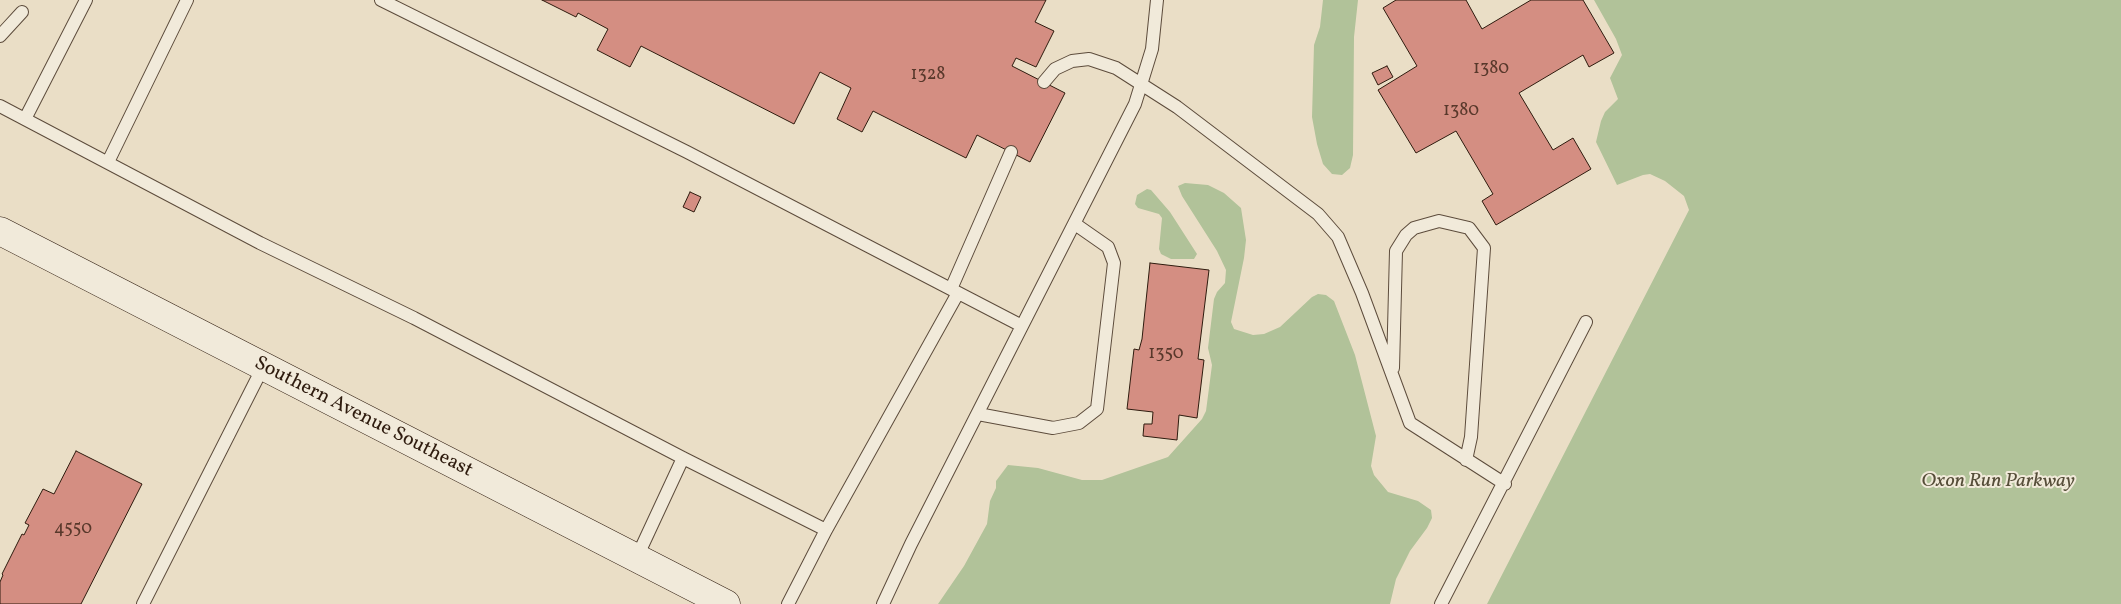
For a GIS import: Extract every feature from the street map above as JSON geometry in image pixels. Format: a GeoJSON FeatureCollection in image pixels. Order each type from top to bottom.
{"type":"FeatureCollection","features":[{"type":"Feature","properties":{"kind":"main road","name":"Southern Avenue Southeast"},"geometry":{"type":"LineString","coordinates":[[0,231],[726,604]]}},
{"type":"Feature","properties":{"kind":"lane"},"geometry":{"type":"LineString","coordinates":[[25,119],[86,0]]}},
{"type":"Feature","properties":{"kind":"lane"},"geometry":{"type":"LineString","coordinates":[[108,162],[187,0]]}},
{"type":"Feature","properties":{"kind":"lane"},"geometry":{"type":"LineString","coordinates":[[381,0],[687,152],[1022,326]]}},
{"type":"Feature","properties":{"kind":"lane"},"geometry":{"type":"LineString","coordinates":[[883,604],[907,552],[1135,104],[1152,48],[1157,0]]}},
{"type":"Feature","properties":{"kind":"lane"},"geometry":{"type":"LineString","coordinates":[[0,36],[22,12]]}},
{"type":"Feature","properties":{"kind":"lane"},"geometry":{"type":"LineString","coordinates":[[1044,82],[1055,69],[1072,61],[1089,59],[1116,68],[1177,107],[1318,214],[1338,237],[1362,293],[1410,423],[1505,484]]}},
{"type":"Feature","properties":{"kind":"lane"},"geometry":{"type":"LineString","coordinates":[[0,106],[260,243],[414,318],[826,530]]}},
{"type":"Feature","properties":{"kind":"lane"},"geometry":{"type":"LineString","coordinates":[[788,604],[954,291],[1011,152]]}},
{"type":"Feature","properties":{"kind":"lane"},"geometry":{"type":"LineString","coordinates":[[1393,376],[1396,251],[1414,228],[1439,221],[1469,228],[1484,248],[1471,437],[1466,460]]}},
{"type":"Feature","properties":{"kind":"lane"},"geometry":{"type":"LineString","coordinates":[[978,414],[1053,428],[1079,423],[1097,409],[1114,263],[1108,247],[1075,224]]}},
{"type":"Feature","properties":{"kind":"lane"},"geometry":{"type":"LineString","coordinates":[[1441,604],[1505,484],[1586,322]]}},
{"type":"Feature","properties":{"kind":"lane"},"geometry":{"type":"LineString","coordinates":[[143,604],[263,367]]}},
{"type":"Feature","properties":{"kind":"lane"},"geometry":{"type":"LineString","coordinates":[[636,557],[683,458]]}},
{"type":"Feature","properties":{"kind":"green space"},"geometry":{"type":"Polygon","coordinates":[[[1323,0],[1358,0],[1354,37],[1353,155],[1350,168],[1342,175],[1332,174],[1323,164],[1312,117],[1314,45],[1320,27],[1323,0]]]}},
{"type":"Feature","properties":{"kind":"green space","name":"Oxon Run Parkway"},"geometry":{"type":"Polygon","coordinates":[[[1594,0],[2121,0],[2121,604],[1487,604],[1689,210],[1684,196],[1665,181],[1650,174],[1617,185],[1596,142],[1605,112],[1618,99],[1610,78],[1622,55],[1616,39],[1594,0]]]}},
{"type":"Feature","properties":{"kind":"green space"},"geometry":{"type":"Polygon","coordinates":[[[1185,183],[1208,185],[1224,193],[1241,208],[1246,240],[1231,322],[1234,329],[1253,335],[1264,334],[1280,327],[1312,297],[1318,294],[1326,295],[1334,301],[1355,355],[1376,436],[1371,466],[1374,475],[1388,492],[1418,501],[1431,510],[1432,518],[1427,528],[1410,551],[1396,579],[1390,604],[938,604],[964,566],[987,524],[990,501],[996,488],[996,481],[1008,465],[1038,468],[1082,480],[1102,480],[1168,457],[1202,419],[1206,411],[1212,365],[1208,348],[1214,299],[1225,283],[1226,270],[1217,251],[1182,196],[1178,186],[1185,183]]]}},
{"type":"Feature","properties":{"kind":"green space"},"geometry":{"type":"Polygon","coordinates":[[[1147,189],[1151,190],[1170,212],[1197,254],[1194,259],[1171,259],[1161,254],[1159,249],[1162,218],[1159,214],[1138,208],[1135,204],[1137,195],[1147,189]]]}},
{"type":"Feature","properties":{"kind":"building"},"geometry":{"type":"Polygon","coordinates":[[[542,0],[1046,0],[1035,22],[1054,31],[1036,67],[1016,58],[1012,66],[1065,93],[1030,162],[977,135],[966,158],[873,111],[862,132],[837,119],[851,88],[820,72],[794,124],[641,46],[630,67],[597,50],[608,29],[578,13],[576,17],[542,0]]]}},
{"type":"Feature","properties":{"kind":"building"},"geometry":{"type":"Polygon","coordinates":[[[1396,0],[1466,0],[1482,29],[1531,0],[1583,0],[1614,53],[1589,67],[1583,55],[1519,93],[1553,150],[1573,138],[1591,169],[1496,225],[1482,201],[1493,194],[1456,131],[1416,153],[1378,90],[1417,66],[1383,8],[1396,0]]]}},
{"type":"Feature","properties":{"kind":"building"},"geometry":{"type":"Polygon","coordinates":[[[1387,66],[1393,77],[1378,85],[1372,73],[1387,66]]]}},
{"type":"Feature","properties":{"kind":"building"},"geometry":{"type":"Polygon","coordinates":[[[690,192],[701,197],[694,212],[683,207],[690,192]]]}},
{"type":"Feature","properties":{"kind":"building"},"geometry":{"type":"Polygon","coordinates":[[[1150,263],[1209,270],[1198,359],[1204,360],[1197,418],[1179,415],[1177,440],[1143,436],[1144,424],[1152,424],[1153,412],[1127,409],[1134,349],[1139,350],[1142,339],[1150,263]]]}},
{"type":"Feature","properties":{"kind":"building"},"geometry":{"type":"Polygon","coordinates":[[[76,451],[142,484],[81,604],[0,604],[2,574],[22,534],[24,535],[29,525],[25,523],[43,489],[54,494],[76,451]]]}}]}
